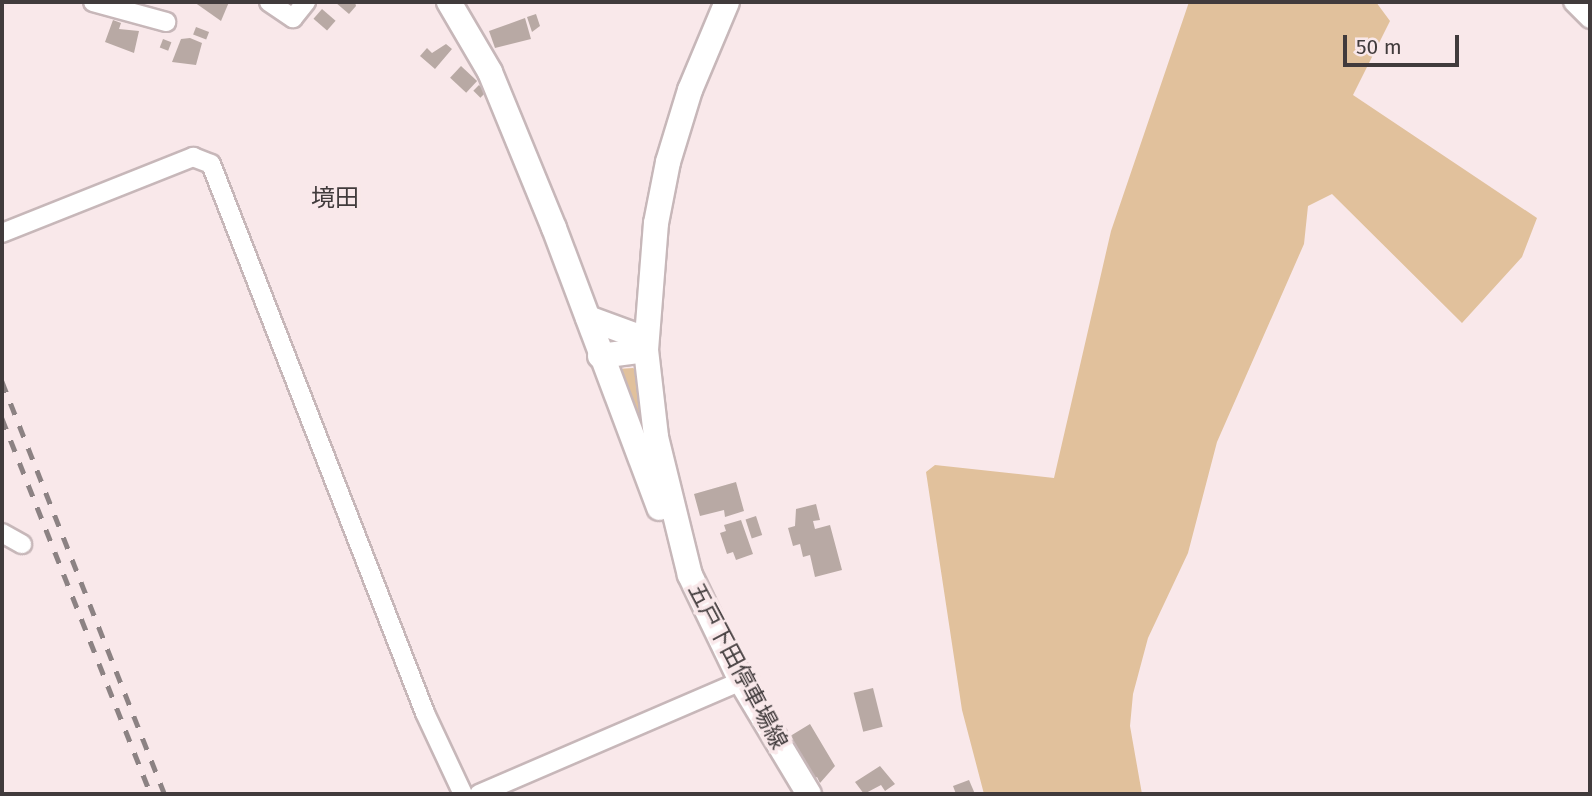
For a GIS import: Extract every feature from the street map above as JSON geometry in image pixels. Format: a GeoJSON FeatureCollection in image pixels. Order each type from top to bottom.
{"type":"FeatureCollection","features":[{"type":"Feature","properties":{"kind":"main road"},"geometry":{"type":"LineString","coordinates":[[449,2],[490,72],[588,317],[600,356],[660,512],[680,540]]}},
{"type":"Feature","properties":{"kind":"main road","name":"五戸下田停車場線"},"geometry":{"type":"LineString","coordinates":[[727,2],[690,90],[668,162],[656,223],[646,345],[656,437],[690,575],[741,681],[809,794]]}},
{"type":"Feature","properties":{"kind":"main road"},"geometry":{"type":"LineString","coordinates":[[588,317],[646,345]]}},
{"type":"Feature","properties":{"kind":"main road"},"geometry":{"type":"LineString","coordinates":[[600,356],[646,345]]}},
{"type":"Feature","properties":{"kind":"street"},"geometry":{"type":"LineString","coordinates":[[93,2],[166,22]]}},
{"type":"Feature","properties":{"kind":"street"},"geometry":{"type":"LineString","coordinates":[[269,2],[293,18],[306,2]]}},
{"type":"Feature","properties":{"kind":"street"},"geometry":{"type":"LineString","coordinates":[[1573,2],[1590,19]]}},
{"type":"Feature","properties":{"kind":"street"},"geometry":{"type":"LineString","coordinates":[[2,233],[193,157],[211,164],[425,713],[463,794]]}},
{"type":"Feature","properties":{"kind":"street"},"geometry":{"type":"LineString","coordinates":[[2,533],[22,544]]}},
{"type":"Feature","properties":{"kind":"street"},"geometry":{"type":"LineString","coordinates":[[479,794],[741,681]]}},
{"type":"Feature","properties":{"kind":"shaded area"},"geometry":{"type":"Polygon","coordinates":[[[1189,2],[1376,2],[1390,21],[1353,95],[1537,218],[1522,257],[1462,323],[1332,194],[1308,206],[1304,244],[1217,442],[1188,553],[1148,638],[1133,694],[1130,726],[1142,794],[984,794],[962,710],[926,472],[935,465],[1054,478],[1111,231],[1189,2]]]}},
{"type":"Feature","properties":{"kind":"shaded area"},"geometry":{"type":"Polygon","coordinates":[[[633,368],[640,372],[647,446],[618,369],[633,368]]]}},
{"type":"Feature","properties":{"kind":"building"},"geometry":{"type":"Polygon","coordinates":[[[194,2],[229,2],[221,21],[194,2]]]}},
{"type":"Feature","properties":{"kind":"building"},"geometry":{"type":"Polygon","coordinates":[[[335,2],[355,2],[356,6],[349,14],[335,2]]]}},
{"type":"Feature","properties":{"kind":"building"},"geometry":{"type":"Polygon","coordinates":[[[322,9],[336,21],[327,31],[313,19],[322,9]]]}},
{"type":"Feature","properties":{"kind":"building"},"geometry":{"type":"Polygon","coordinates":[[[536,14],[540,26],[532,32],[527,17],[536,14]]]}},
{"type":"Feature","properties":{"kind":"building"},"geometry":{"type":"Polygon","coordinates":[[[525,18],[531,39],[495,48],[489,31],[525,18]]]}},
{"type":"Feature","properties":{"kind":"building"},"geometry":{"type":"Polygon","coordinates":[[[113,20],[121,23],[119,29],[139,31],[134,53],[105,42],[113,20]]]}},
{"type":"Feature","properties":{"kind":"building"},"geometry":{"type":"Polygon","coordinates":[[[196,27],[209,32],[206,39],[193,34],[196,27]]]}},
{"type":"Feature","properties":{"kind":"building"},"geometry":{"type":"Polygon","coordinates":[[[190,38],[202,43],[196,65],[172,62],[181,39],[190,38]]]}},
{"type":"Feature","properties":{"kind":"building"},"geometry":{"type":"Polygon","coordinates":[[[163,39],[171,42],[168,51],[160,47],[163,39]]]}},
{"type":"Feature","properties":{"kind":"building"},"geometry":{"type":"Polygon","coordinates":[[[446,44],[452,49],[435,69],[420,56],[427,48],[432,53],[446,44]]]}},
{"type":"Feature","properties":{"kind":"building"},"geometry":{"type":"Polygon","coordinates":[[[461,66],[477,81],[466,93],[450,78],[461,66]]]}},
{"type":"Feature","properties":{"kind":"building"},"geometry":{"type":"Polygon","coordinates":[[[479,85],[486,92],[480,98],[473,91],[479,85]]]}},
{"type":"Feature","properties":{"kind":"building"},"geometry":{"type":"Polygon","coordinates":[[[736,482],[744,511],[725,517],[724,510],[700,516],[694,494],[736,482]]]}},
{"type":"Feature","properties":{"kind":"building"},"geometry":{"type":"Polygon","coordinates":[[[816,504],[820,520],[813,521],[815,529],[830,525],[842,570],[815,577],[810,555],[803,557],[800,544],[793,546],[788,528],[795,526],[796,509],[816,504]]]}},
{"type":"Feature","properties":{"kind":"building"},"geometry":{"type":"Polygon","coordinates":[[[756,516],[762,535],[752,538],[746,519],[756,516]]]}},
{"type":"Feature","properties":{"kind":"building"},"geometry":{"type":"Polygon","coordinates":[[[741,520],[753,554],[736,560],[733,552],[727,554],[720,533],[726,531],[724,525],[741,520]]]}},
{"type":"Feature","properties":{"kind":"building"},"geometry":{"type":"Polygon","coordinates":[[[873,688],[883,727],[863,732],[854,693],[873,688]]]}},
{"type":"Feature","properties":{"kind":"building"},"geometry":{"type":"Polygon","coordinates":[[[810,724],[835,766],[820,783],[817,777],[812,780],[787,738],[810,724]]]}},
{"type":"Feature","properties":{"kind":"building"},"geometry":{"type":"Polygon","coordinates":[[[880,766],[895,784],[885,791],[881,785],[864,794],[855,782],[880,766]]]}},
{"type":"Feature","properties":{"kind":"building"},"geometry":{"type":"Polygon","coordinates":[[[969,780],[975,794],[956,794],[953,786],[969,780]]]}},
{"type":"Feature","properties":{"kind":"railway"},"geometry":{"type":"LineString","coordinates":[[2,381],[165,794]]}},
{"type":"Feature","properties":{"kind":"railway"},"geometry":{"type":"LineString","coordinates":[[2,418],[151,794]]}},
{"type":"Feature","properties":{"kind":"district","name":"境田"},"geometry":{"type":"Point","coordinates":[335,199]}}]}
